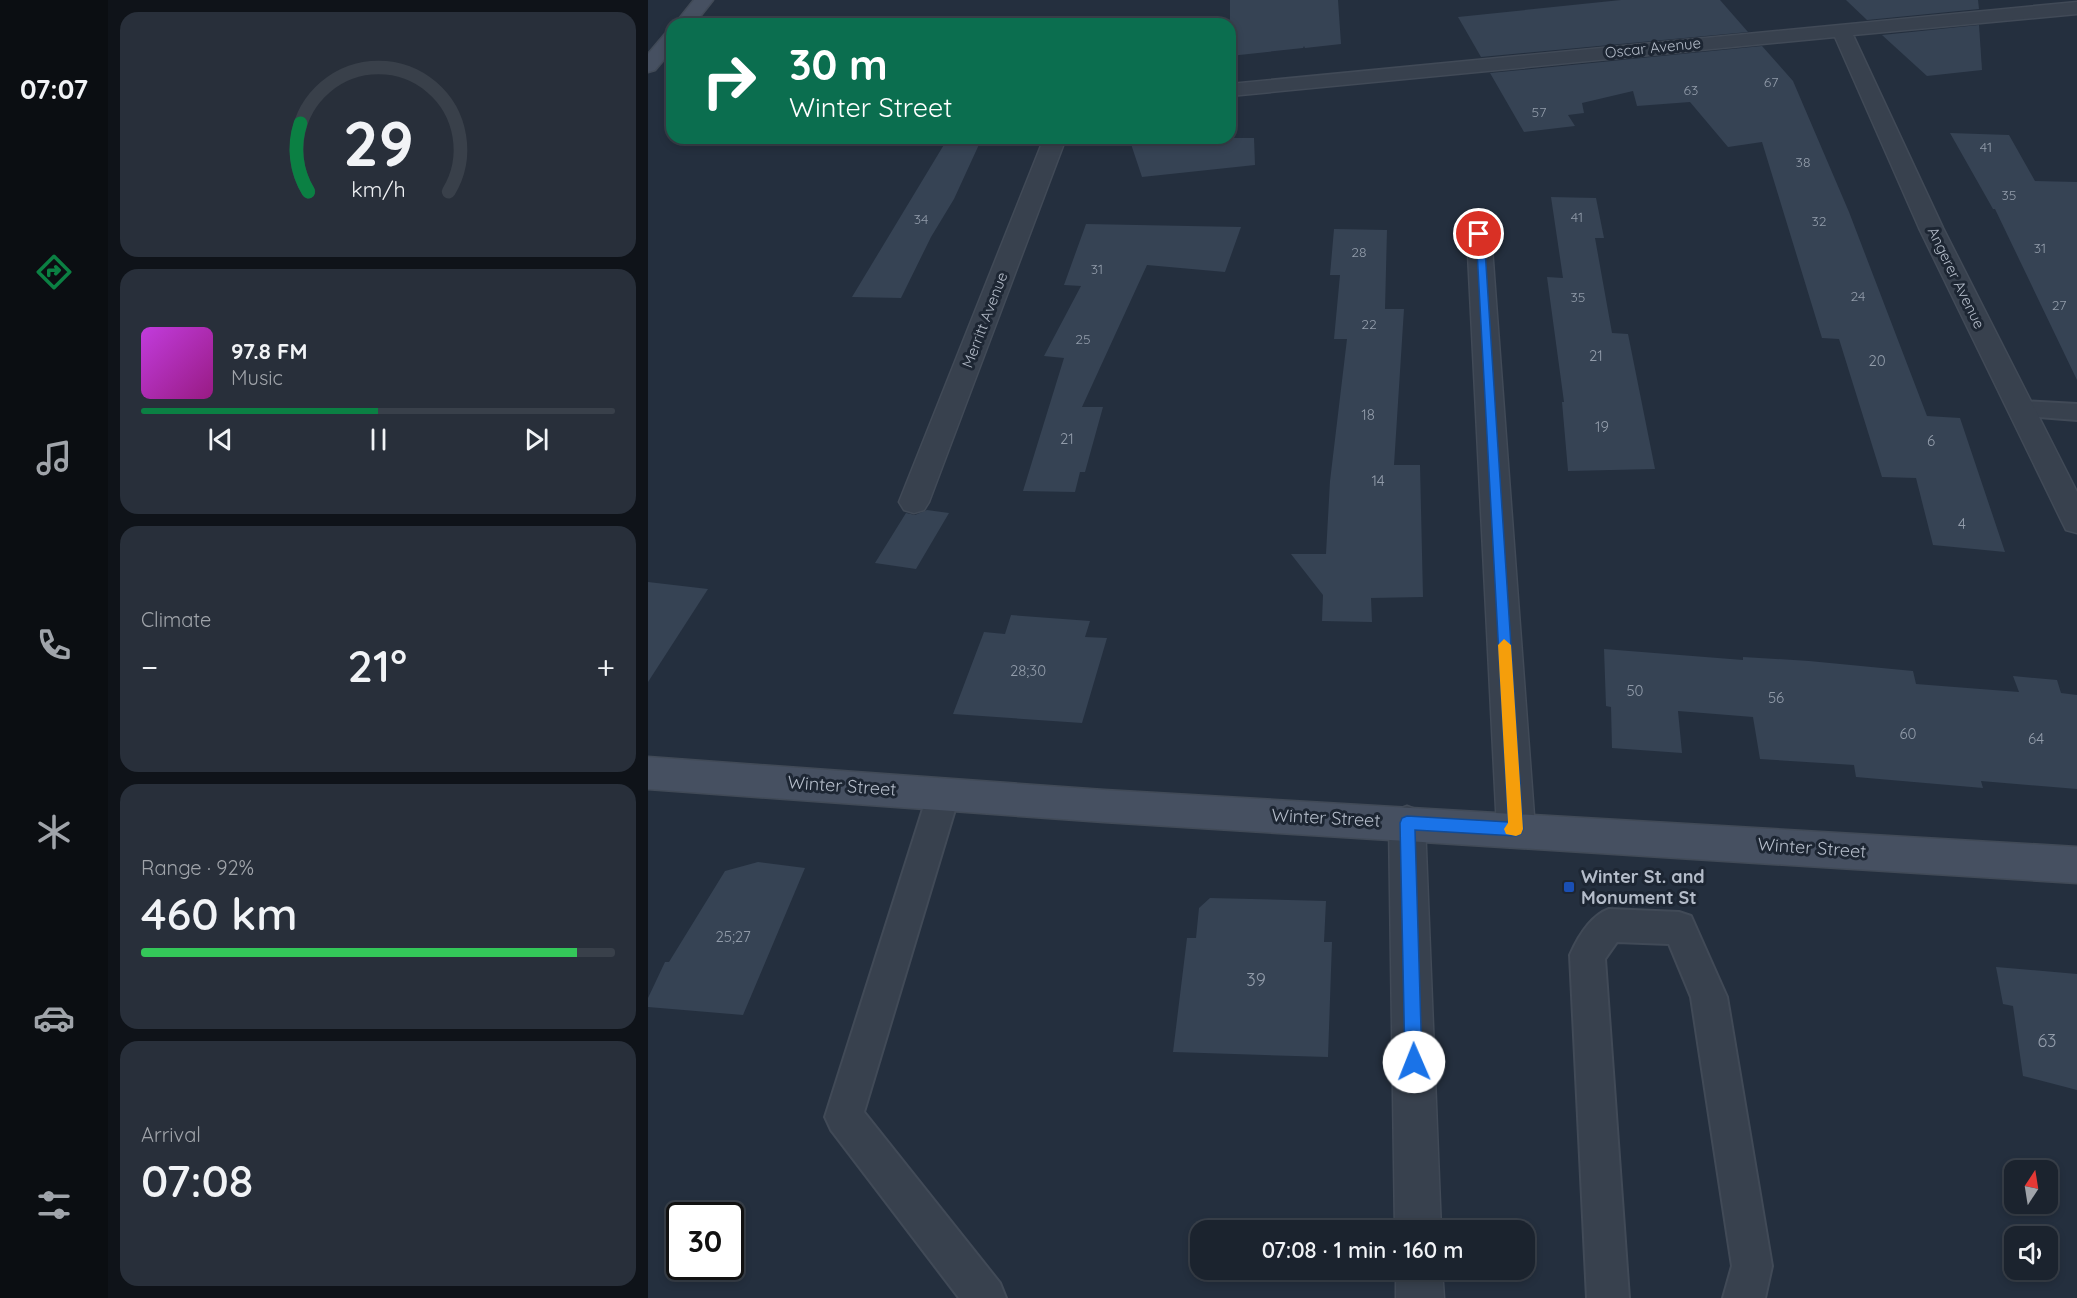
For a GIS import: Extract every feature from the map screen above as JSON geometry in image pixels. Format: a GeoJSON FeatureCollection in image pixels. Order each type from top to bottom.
{"type":"FeatureCollection","features":[{"type":"Feature","properties":{"kind":"main road"},"geometry":{"type":"LineString","coordinates":[[689,18],[704,0]]}},
{"type":"Feature","properties":{"kind":"main road"},"geometry":{"type":"LineString","coordinates":[[648,66],[666,45]]}},
{"type":"Feature","properties":{"kind":"main road","name":"Winter Street"},"geometry":{"type":"LineString","coordinates":[[648,773],[1104,806],[1516,829],[2077,865]]}},
{"type":"Feature","properties":{"kind":"street","name":"Oscar Avenue"},"geometry":{"type":"LineString","coordinates":[[1236,89],[2077,8]]}},
{"type":"Feature","properties":{"kind":"street","name":"Angerer Avenue"},"geometry":{"type":"LineString","coordinates":[[1841,30],[1931,228],[2077,522]]}},
{"type":"Feature","properties":{"kind":"street","name":"Merritt Avenue"},"geometry":{"type":"LineString","coordinates":[[914,502],[1053,144]]}},
{"type":"Feature","properties":{"kind":"street"},"geometry":{"type":"LineString","coordinates":[[1479,234],[1516,829]]}},
{"type":"Feature","properties":{"kind":"street"},"geometry":{"type":"LineString","coordinates":[[1407,823],[1418,1220]]}},
{"type":"Feature","properties":{"kind":"street"},"geometry":{"type":"LineString","coordinates":[[1419,1280],[1420,1298]]}},
{"type":"Feature","properties":{"kind":"lane"},"geometry":{"type":"LineString","coordinates":[[2021,409],[2077,412]]}},
{"type":"Feature","properties":{"kind":"lane"},"geometry":{"type":"LineString","coordinates":[[944,793],[844,1117],[985,1298]]}},
{"type":"Feature","properties":{"kind":"lane"},"geometry":{"type":"LineString","coordinates":[[1608,1298],[1587,955],[1609,925],[1679,928],[1709,996],[1752,1266],[1744,1298]]}},
{"type":"Feature","properties":{"kind":"building"},"geometry":{"type":"Polygon","coordinates":[[[1230,0],[1338,0],[1341,44],[1305,48],[1304,46],[1303,48],[1236,55],[1236,18],[1230,18],[1230,0]]]}},
{"type":"Feature","properties":{"kind":"building"},"geometry":{"type":"Polygon","coordinates":[[[1621,0],[1720,0],[1748,32],[1481,57],[1458,17],[1621,0]]]}},
{"type":"Feature","properties":{"kind":"building"},"geometry":{"type":"Polygon","coordinates":[[[1846,0],[1978,0],[1979,9],[1867,20],[1846,0]]]}},
{"type":"Feature","properties":{"kind":"building"},"geometry":{"type":"Polygon","coordinates":[[[1979,25],[1982,70],[1927,76],[1882,35],[1979,25]]]}},
{"type":"Feature","properties":{"kind":"building"},"geometry":{"type":"Polygon","coordinates":[[[1762,46],[1793,81],[1849,212],[1927,416],[1960,418],[2005,552],[1933,545],[1916,478],[1882,477],[1839,339],[1822,338],[1762,142],[1728,147],[1690,102],[1637,106],[1633,91],[1582,103],[1584,113],[1568,115],[1575,126],[1524,132],[1490,73],[1762,46]]]}},
{"type":"Feature","properties":{"kind":"building"},"geometry":{"type":"Polygon","coordinates":[[[1950,133],[2009,135],[2035,181],[2077,182],[2077,380],[1995,209],[1950,133]]]}},
{"type":"Feature","properties":{"kind":"building"},"geometry":{"type":"Polygon","coordinates":[[[1236,138],[1254,138],[1255,165],[1142,177],[1131,144],[1236,144],[1236,138]]]}},
{"type":"Feature","properties":{"kind":"building"},"geometry":{"type":"Polygon","coordinates":[[[944,144],[979,144],[954,199],[931,237],[901,298],[852,297],[944,144]]]}},
{"type":"Feature","properties":{"kind":"building"},"geometry":{"type":"Polygon","coordinates":[[[1551,197],[1596,198],[1604,238],[1595,238],[1612,333],[1628,334],[1655,469],[1568,471],[1562,402],[1564,402],[1547,277],[1563,278],[1551,197]]]}},
{"type":"Feature","properties":{"kind":"building"},"geometry":{"type":"Polygon","coordinates":[[[1086,224],[1241,227],[1225,272],[1147,265],[1082,407],[1103,407],[1085,472],[1080,472],[1075,492],[1023,491],[1064,358],[1044,356],[1081,286],[1064,285],[1086,224]]]}},
{"type":"Feature","properties":{"kind":"building"},"geometry":{"type":"Polygon","coordinates":[[[1334,229],[1387,230],[1385,309],[1404,309],[1394,465],[1420,465],[1423,597],[1371,598],[1372,622],[1322,621],[1323,595],[1291,554],[1326,554],[1330,481],[1347,339],[1334,339],[1340,275],[1330,275],[1334,229]]]}},
{"type":"Feature","properties":{"kind":"building"},"geometry":{"type":"Polygon","coordinates":[[[927,510],[949,513],[916,569],[875,563],[906,513],[915,515],[927,510]]]}},
{"type":"Feature","properties":{"kind":"building"},"geometry":{"type":"Polygon","coordinates":[[[648,582],[708,589],[648,682],[648,582]]]}},
{"type":"Feature","properties":{"kind":"building"},"geometry":{"type":"Polygon","coordinates":[[[1011,615],[1090,621],[1085,637],[1107,638],[1082,723],[953,714],[984,632],[1005,634],[1011,615]]]}},
{"type":"Feature","properties":{"kind":"building"},"geometry":{"type":"Polygon","coordinates":[[[1604,649],[1743,660],[1743,657],[1809,661],[1913,671],[1916,684],[2019,692],[2013,676],[2057,680],[2061,693],[2077,695],[2077,789],[1981,781],[1983,788],[1856,777],[1854,765],[1760,759],[1753,717],[1678,711],[1682,753],[1612,748],[1611,707],[1606,706],[1604,649]]]}},
{"type":"Feature","properties":{"kind":"building"},"geometry":{"type":"Polygon","coordinates":[[[758,862],[805,868],[743,1015],[648,1007],[648,998],[665,962],[669,962],[725,871],[758,862]]]}},
{"type":"Feature","properties":{"kind":"building"},"geometry":{"type":"Polygon","coordinates":[[[1210,898],[1326,901],[1324,942],[1332,942],[1328,1057],[1173,1052],[1187,938],[1196,938],[1199,908],[1210,898]]]}},
{"type":"Feature","properties":{"kind":"building"},"geometry":{"type":"Polygon","coordinates":[[[1996,967],[2077,974],[2077,1090],[2023,1076],[2013,1006],[2003,1004],[1996,967]]]}},
{"type":"Feature","properties":{"kind":"slow traffic"},"geometry":{"type":"LineString","coordinates":[[1504,645],[1516,829],[1512,829]]}},
{"type":"Feature","properties":{"kind":"place","name":"Winter St. and Monument St"},"geometry":{"type":"Point","coordinates":[1569,887]}},
{"type":"Feature","properties":{"kind":"route"},"geometry":{"type":"LineString","coordinates":[[1414,1062],[1407,823],[1516,829],[1479,234]]}}]}
